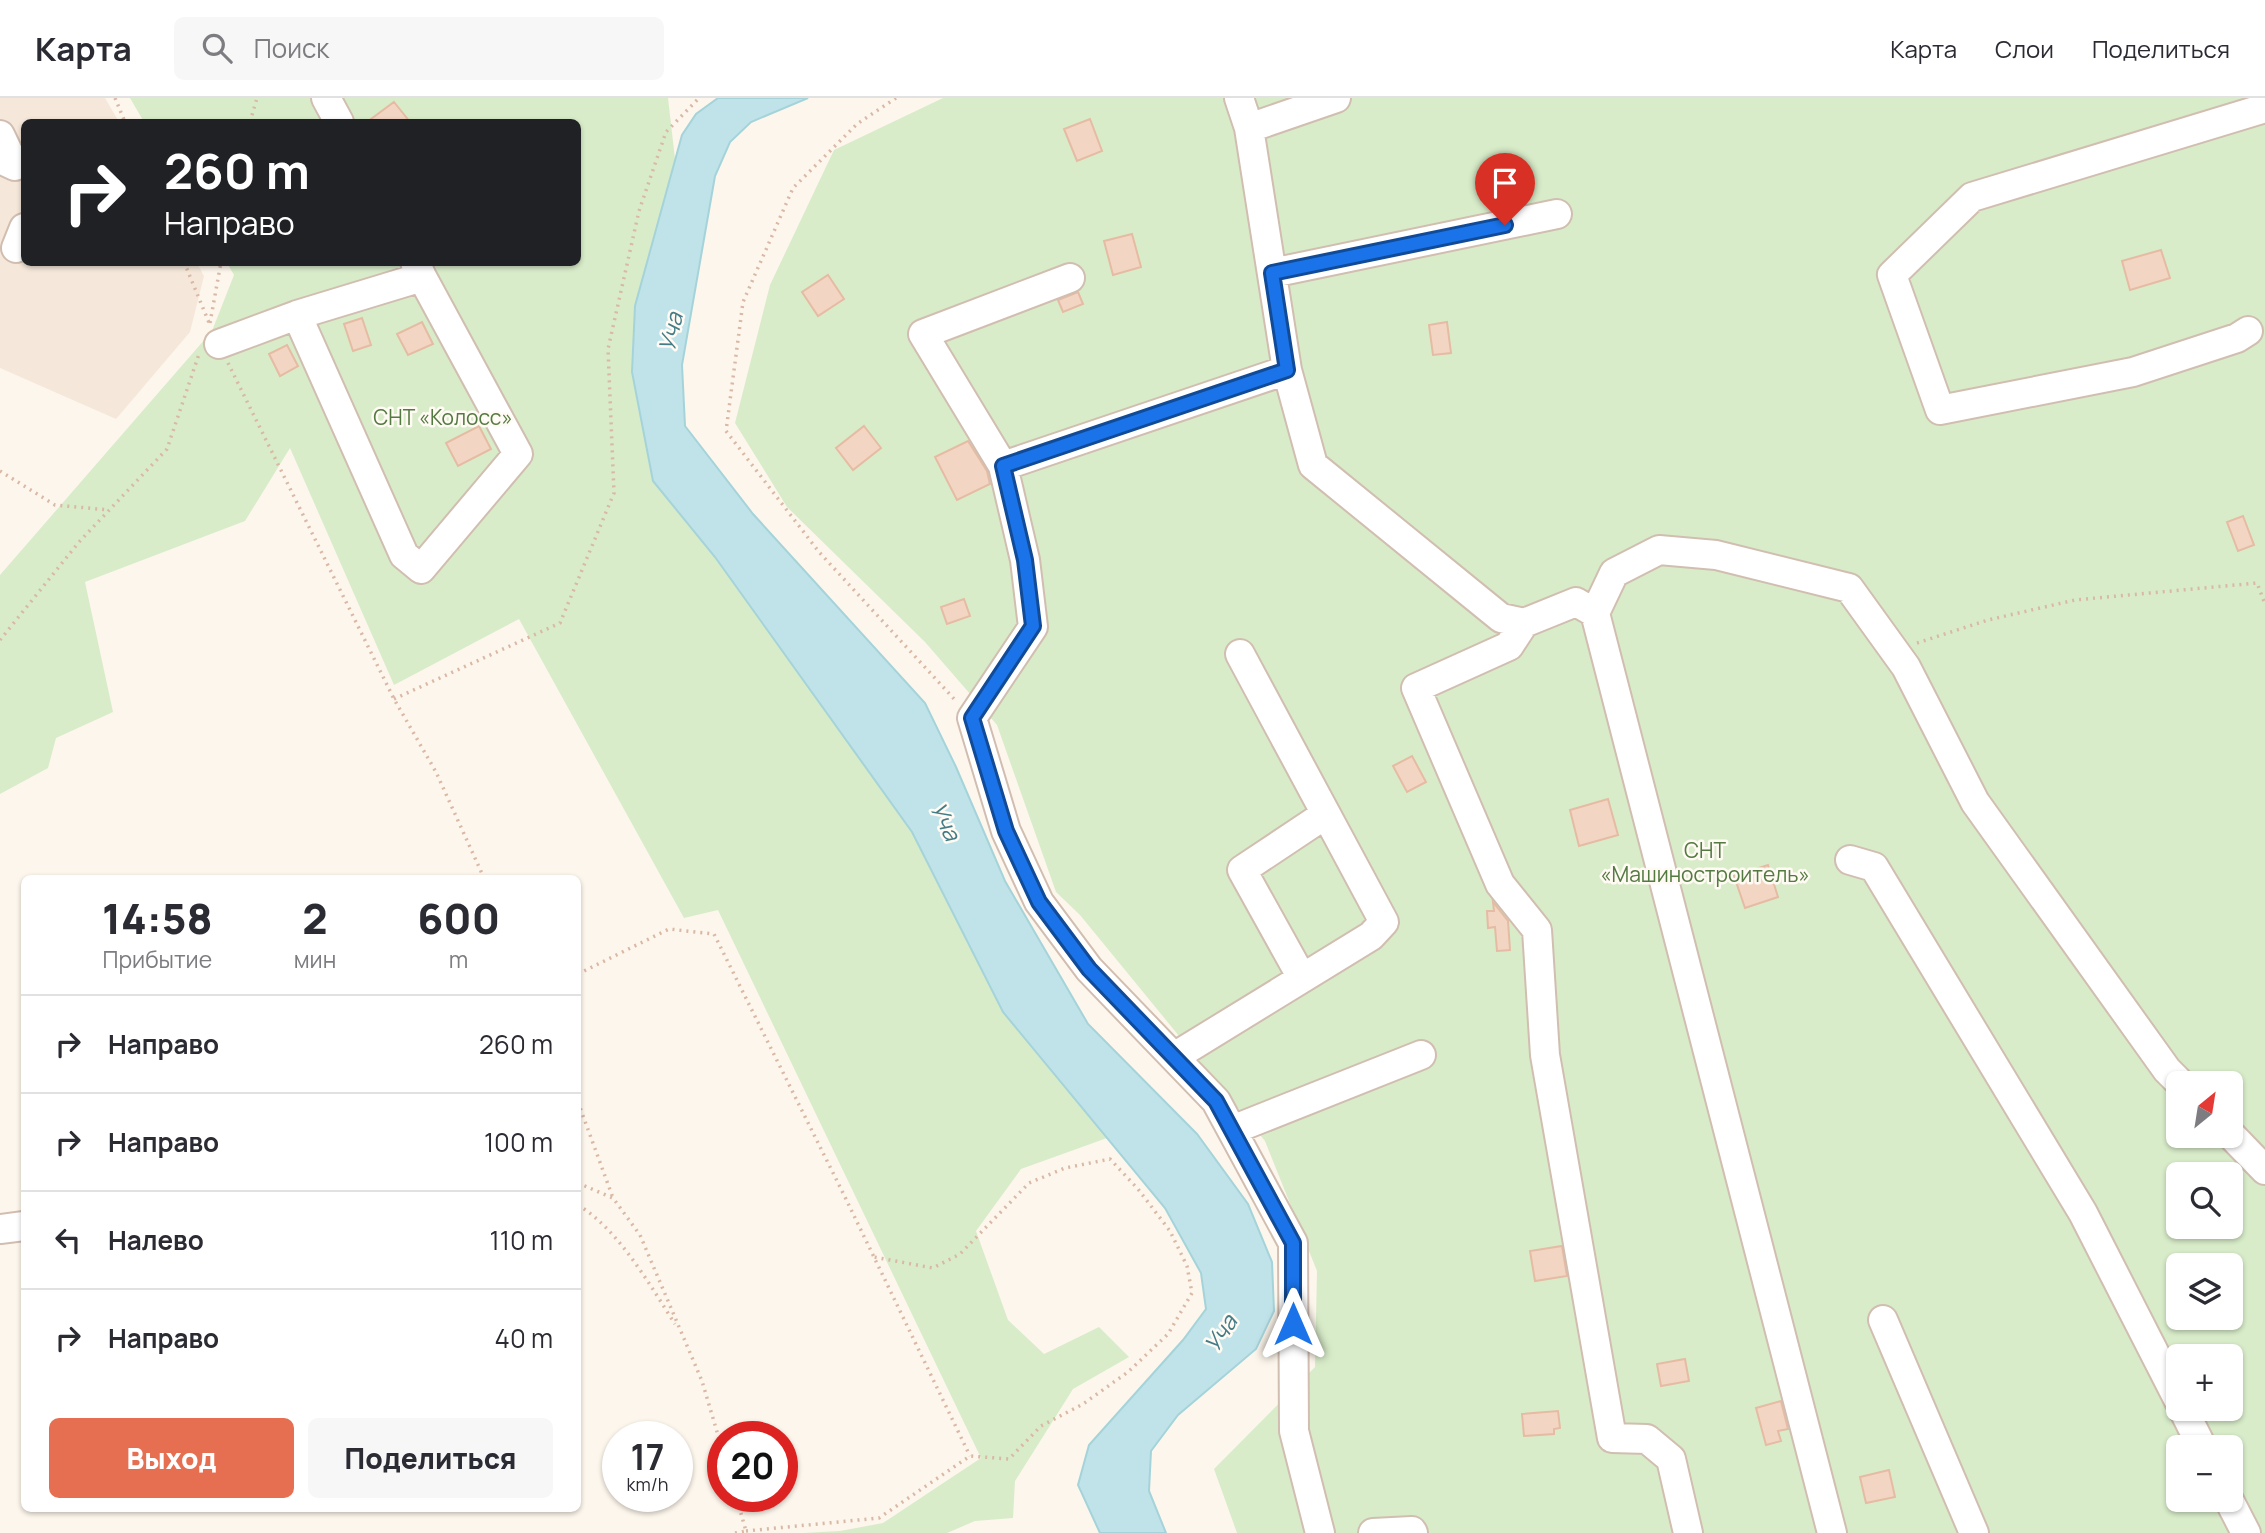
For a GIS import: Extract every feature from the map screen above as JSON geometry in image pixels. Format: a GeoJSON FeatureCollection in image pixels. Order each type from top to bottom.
{"type":"FeatureCollection","features":[{"type":"Feature","properties":{"kind":"lane"},"geometry":{"type":"LineString","coordinates":[[326,98],[337,119]]}},
{"type":"Feature","properties":{"kind":"lane"},"geometry":{"type":"LineString","coordinates":[[1239,98],[1249,128],[1287,370],[1312,465],[1501,618],[1524,623]]}},
{"type":"Feature","properties":{"kind":"lane"},"geometry":{"type":"LineString","coordinates":[[1249,128],[1336,98]]}},
{"type":"Feature","properties":{"kind":"lane"},"geometry":{"type":"LineString","coordinates":[[2248,331],[2237,338],[2133,372],[1940,410],[1892,275],[1972,197],[2265,108]]}},
{"type":"Feature","properties":{"kind":"lane"},"geometry":{"type":"LineString","coordinates":[[0,135],[13,170]]}},
{"type":"Feature","properties":{"kind":"lane"},"geometry":{"type":"LineString","coordinates":[[1272,273],[1557,214]]}},
{"type":"Feature","properties":{"kind":"lane"},"geometry":{"type":"LineString","coordinates":[[209,338],[296,314],[418,270],[518,454],[421,569],[404,555],[296,314]]}},
{"type":"Feature","properties":{"kind":"lane"},"geometry":{"type":"LineString","coordinates":[[1070,278],[923,334],[1003,466],[1025,560],[1033,626],[972,718],[1006,831],[1039,902],[1089,969],[1216,1101],[1293,1243],[1294,1432],[1320,1533]]}},
{"type":"Feature","properties":{"kind":"lane"},"geometry":{"type":"LineString","coordinates":[[1003,466],[1287,370]]}},
{"type":"Feature","properties":{"kind":"lane"},"geometry":{"type":"LineString","coordinates":[[1832,1533],[1595,613],[1614,573],[1659,550],[1716,555],[1849,588],[1906,667],[1975,802],[2168,1071]]}},
{"type":"Feature","properties":{"kind":"lane"},"geometry":{"type":"LineString","coordinates":[[1595,613],[1576,602],[1524,623],[1508,646],[1416,688],[1500,884],[1537,930],[1545,1055],[1612,1438],[1647,1439],[1671,1459],[1688,1533]]}},
{"type":"Feature","properties":{"kind":"lane"},"geometry":{"type":"LineString","coordinates":[[1174,1057],[1371,936],[1384,922],[1240,654]]}},
{"type":"Feature","properties":{"kind":"lane"},"geometry":{"type":"LineString","coordinates":[[1302,978],[1242,870],[1326,814]]}},
{"type":"Feature","properties":{"kind":"lane"},"geometry":{"type":"LineString","coordinates":[[1850,860],[1874,867],[2083,1213],[2166,1376]]}},
{"type":"Feature","properties":{"kind":"lane"},"geometry":{"type":"LineString","coordinates":[[1231,1130],[1421,1055]]}},
{"type":"Feature","properties":{"kind":"lane"},"geometry":{"type":"LineString","coordinates":[[2244,1148],[2265,1170]]}},
{"type":"Feature","properties":{"kind":"lane"},"geometry":{"type":"LineString","coordinates":[[0,1229],[21,1226]]}},
{"type":"Feature","properties":{"kind":"lane"},"geometry":{"type":"LineString","coordinates":[[1883,1320],[1974,1533]]}},
{"type":"Feature","properties":{"kind":"lane"},"geometry":{"type":"LineString","coordinates":[[2235,1512],[2246,1533]]}},
{"type":"Feature","properties":{"kind":"lane"},"geometry":{"type":"LineString","coordinates":[[1373,1533],[1413,1533]]}},
{"type":"Feature","properties":{"kind":"path"},"geometry":{"type":"LineString","coordinates":[[115,98],[124,119]]}},
{"type":"Feature","properties":{"kind":"path"},"geometry":{"type":"LineString","coordinates":[[251,119],[257,98]]}},
{"type":"Feature","properties":{"kind":"path"},"geometry":{"type":"LineString","coordinates":[[394,699],[560,623],[614,494],[608,349],[639,211],[666,132],[699,98]]}},
{"type":"Feature","properties":{"kind":"path"},"geometry":{"type":"LineString","coordinates":[[896,98],[857,124],[793,188],[743,302],[726,432],[819,552],[972,718]]}},
{"type":"Feature","properties":{"kind":"path"},"geometry":{"type":"LineString","coordinates":[[185,266],[209,338],[394,699],[436,772],[483,875]]}},
{"type":"Feature","properties":{"kind":"path"},"geometry":{"type":"LineString","coordinates":[[0,640],[79,542],[167,449],[209,338],[220,266]]}},
{"type":"Feature","properties":{"kind":"path"},"geometry":{"type":"LineString","coordinates":[[0,471],[55,505],[109,510]]}},
{"type":"Feature","properties":{"kind":"path"},"geometry":{"type":"LineString","coordinates":[[1894,651],[1988,620],[2075,600],[2257,583],[2265,604]]}},
{"type":"Feature","properties":{"kind":"path"},"geometry":{"type":"LineString","coordinates":[[581,973],[669,929],[714,934],[970,1456]]}},
{"type":"Feature","properties":{"kind":"path"},"geometry":{"type":"LineString","coordinates":[[581,1110],[613,1198],[640,1235],[702,1381],[714,1421]]}},
{"type":"Feature","properties":{"kind":"path"},"geometry":{"type":"LineString","coordinates":[[735,1533],[879,1518],[970,1456],[1009,1459],[1041,1426],[1083,1404],[1128,1372],[1168,1334],[1192,1293],[1187,1266],[1170,1231],[1138,1189],[1110,1159],[1065,1168],[1029,1183],[960,1254],[933,1268],[874,1257]]}},
{"type":"Feature","properties":{"kind":"path"},"geometry":{"type":"LineString","coordinates":[[581,1184],[613,1198]]}},
{"type":"Feature","properties":{"kind":"path"},"geometry":{"type":"LineString","coordinates":[[581,1207],[599,1221],[646,1278],[682,1334]]}},
{"type":"Feature","properties":{"kind":"path"},"geometry":{"type":"LineString","coordinates":[[741,1512],[747,1531]]}},
{"type":"Feature","properties":{"kind":"shaded area"},"geometry":{"type":"Polygon","coordinates":[[[0,98],[105,98],[117,119],[21,119],[21,266],[199,266],[204,276],[190,332],[116,419],[0,368],[0,98]]]}},
{"type":"Feature","properties":{"kind":"green space","name":"СНТ «Колосс»"},"geometry":{"type":"Polygon","coordinates":[[[130,98],[668,98],[675,159],[635,306],[632,372],[653,481],[715,557],[912,832],[1003,1012],[1107,1138],[1021,1169],[976,1231],[1008,1320],[1044,1354],[1099,1327],[1129,1357],[1073,1389],[1015,1481],[1013,1518],[975,1521],[947,1533],[804,1533],[840,1531],[883,1523],[981,1458],[718,910],[684,918],[519,619],[394,685],[290,448],[245,521],[85,582],[113,712],[56,738],[48,768],[0,794],[0,575],[212,331],[234,275],[229,266],[581,266],[581,119],[142,119],[130,98]]]}},
{"type":"Feature","properties":{"kind":"green space","name":"СНТ «Машиностроитель»"},"geometry":{"type":"Polygon","coordinates":[[[943,98],[2265,98],[2265,1533],[1237,1533],[1214,1469],[1315,1367],[1317,1271],[1265,1141],[1080,915],[1056,892],[997,725],[925,642],[787,507],[735,423],[770,285],[834,150],[943,98]]]}},
{"type":"Feature","properties":{"kind":"water","name":"Уча"},"geometry":{"type":"Polygon","coordinates":[[[718,98],[808,98],[751,122],[730,142],[715,176],[682,365],[685,426],[753,514],[925,703],[1005,881],[1088,1024],[1197,1134],[1248,1204],[1272,1262],[1274,1311],[1256,1349],[1178,1415],[1151,1451],[1149,1491],[1166,1533],[1100,1533],[1078,1485],[1089,1445],[1183,1340],[1206,1309],[1201,1273],[1165,1208],[1003,1012],[912,832],[715,557],[653,481],[632,372],[635,306],[682,135],[696,114],[718,98]]]}},
{"type":"Feature","properties":{"kind":"building"},"geometry":{"type":"Polygon","coordinates":[[[394,102],[408,119],[371,119],[394,102]]]}},
{"type":"Feature","properties":{"kind":"building"},"geometry":{"type":"Polygon","coordinates":[[[1090,119],[1102,151],[1077,161],[1064,129],[1090,119]]]}},
{"type":"Feature","properties":{"kind":"building"},"geometry":{"type":"Polygon","coordinates":[[[1132,234],[1141,267],[1113,275],[1104,241],[1132,234]]]}},
{"type":"Feature","properties":{"kind":"building"},"geometry":{"type":"Polygon","coordinates":[[[2161,250],[2170,278],[2130,290],[2122,261],[2161,250]]]}},
{"type":"Feature","properties":{"kind":"building"},"geometry":{"type":"Polygon","coordinates":[[[828,275],[844,299],[818,316],[802,292],[828,275]]]}},
{"type":"Feature","properties":{"kind":"building"},"geometry":{"type":"Polygon","coordinates":[[[1078,292],[1083,304],[1063,312],[1058,300],[1078,292]]]}},
{"type":"Feature","properties":{"kind":"building"},"geometry":{"type":"Polygon","coordinates":[[[362,318],[371,345],[353,351],[344,324],[362,318]]]}},
{"type":"Feature","properties":{"kind":"building"},"geometry":{"type":"Polygon","coordinates":[[[422,322],[433,344],[408,355],[397,334],[422,322]]]}},
{"type":"Feature","properties":{"kind":"building"},"geometry":{"type":"Polygon","coordinates":[[[1447,322],[1451,353],[1433,355],[1429,325],[1447,322]]]}},
{"type":"Feature","properties":{"kind":"building"},"geometry":{"type":"Polygon","coordinates":[[[287,345],[298,366],[280,376],[269,354],[287,345]]]}},
{"type":"Feature","properties":{"kind":"building"},"geometry":{"type":"Polygon","coordinates":[[[479,426],[491,449],[458,466],[446,443],[479,426]]]}},
{"type":"Feature","properties":{"kind":"building"},"geometry":{"type":"Polygon","coordinates":[[[864,426],[881,448],[853,470],[836,448],[864,426]]]}},
{"type":"Feature","properties":{"kind":"building"},"geometry":{"type":"Polygon","coordinates":[[[968,441],[987,471],[990,484],[957,500],[935,457],[968,441]]]}},
{"type":"Feature","properties":{"kind":"building"},"geometry":{"type":"Polygon","coordinates":[[[2243,516],[2254,545],[2238,551],[2227,522],[2243,516]]]}},
{"type":"Feature","properties":{"kind":"building"},"geometry":{"type":"Polygon","coordinates":[[[964,599],[970,616],[947,624],[941,607],[964,599]]]}},
{"type":"Feature","properties":{"kind":"building"},"geometry":{"type":"Polygon","coordinates":[[[1412,756],[1426,782],[1407,792],[1393,766],[1412,756]]]}},
{"type":"Feature","properties":{"kind":"building"},"geometry":{"type":"Polygon","coordinates":[[[1608,799],[1618,835],[1579,846],[1570,810],[1608,799]]]}},
{"type":"Feature","properties":{"kind":"building"},"geometry":{"type":"Polygon","coordinates":[[[1768,865],[1778,897],[1745,908],[1734,876],[1768,865]]]}},
{"type":"Feature","properties":{"kind":"building"},"geometry":{"type":"Polygon","coordinates":[[[1493,902],[1508,921],[1510,950],[1497,951],[1495,927],[1488,928],[1487,911],[1494,911],[1493,902]]]}},
{"type":"Feature","properties":{"kind":"building"},"geometry":{"type":"Polygon","coordinates":[[[1562,1246],[1567,1276],[1535,1281],[1530,1251],[1562,1246]]]}},
{"type":"Feature","properties":{"kind":"building"},"geometry":{"type":"Polygon","coordinates":[[[1685,1359],[1689,1381],[1661,1386],[1657,1364],[1685,1359]]]}},
{"type":"Feature","properties":{"kind":"building"},"geometry":{"type":"Polygon","coordinates":[[[1781,1401],[1788,1429],[1778,1431],[1781,1441],[1766,1445],[1756,1408],[1781,1401]]]}},
{"type":"Feature","properties":{"kind":"building"},"geometry":{"type":"Polygon","coordinates":[[[1558,1411],[1560,1428],[1554,1429],[1554,1434],[1524,1436],[1522,1414],[1558,1411]]]}},
{"type":"Feature","properties":{"kind":"building"},"geometry":{"type":"Polygon","coordinates":[[[1889,1470],[1895,1497],[1866,1503],[1860,1477],[1889,1470]]]}},
{"type":"Feature","properties":{"kind":"route"},"geometry":{"type":"LineString","coordinates":[[1293,1324],[1293,1243],[1216,1101],[1089,969],[1039,902],[1006,831],[972,718],[1033,626],[1025,560],[1003,466],[1287,370],[1272,273],[1505,225]]}}]}
